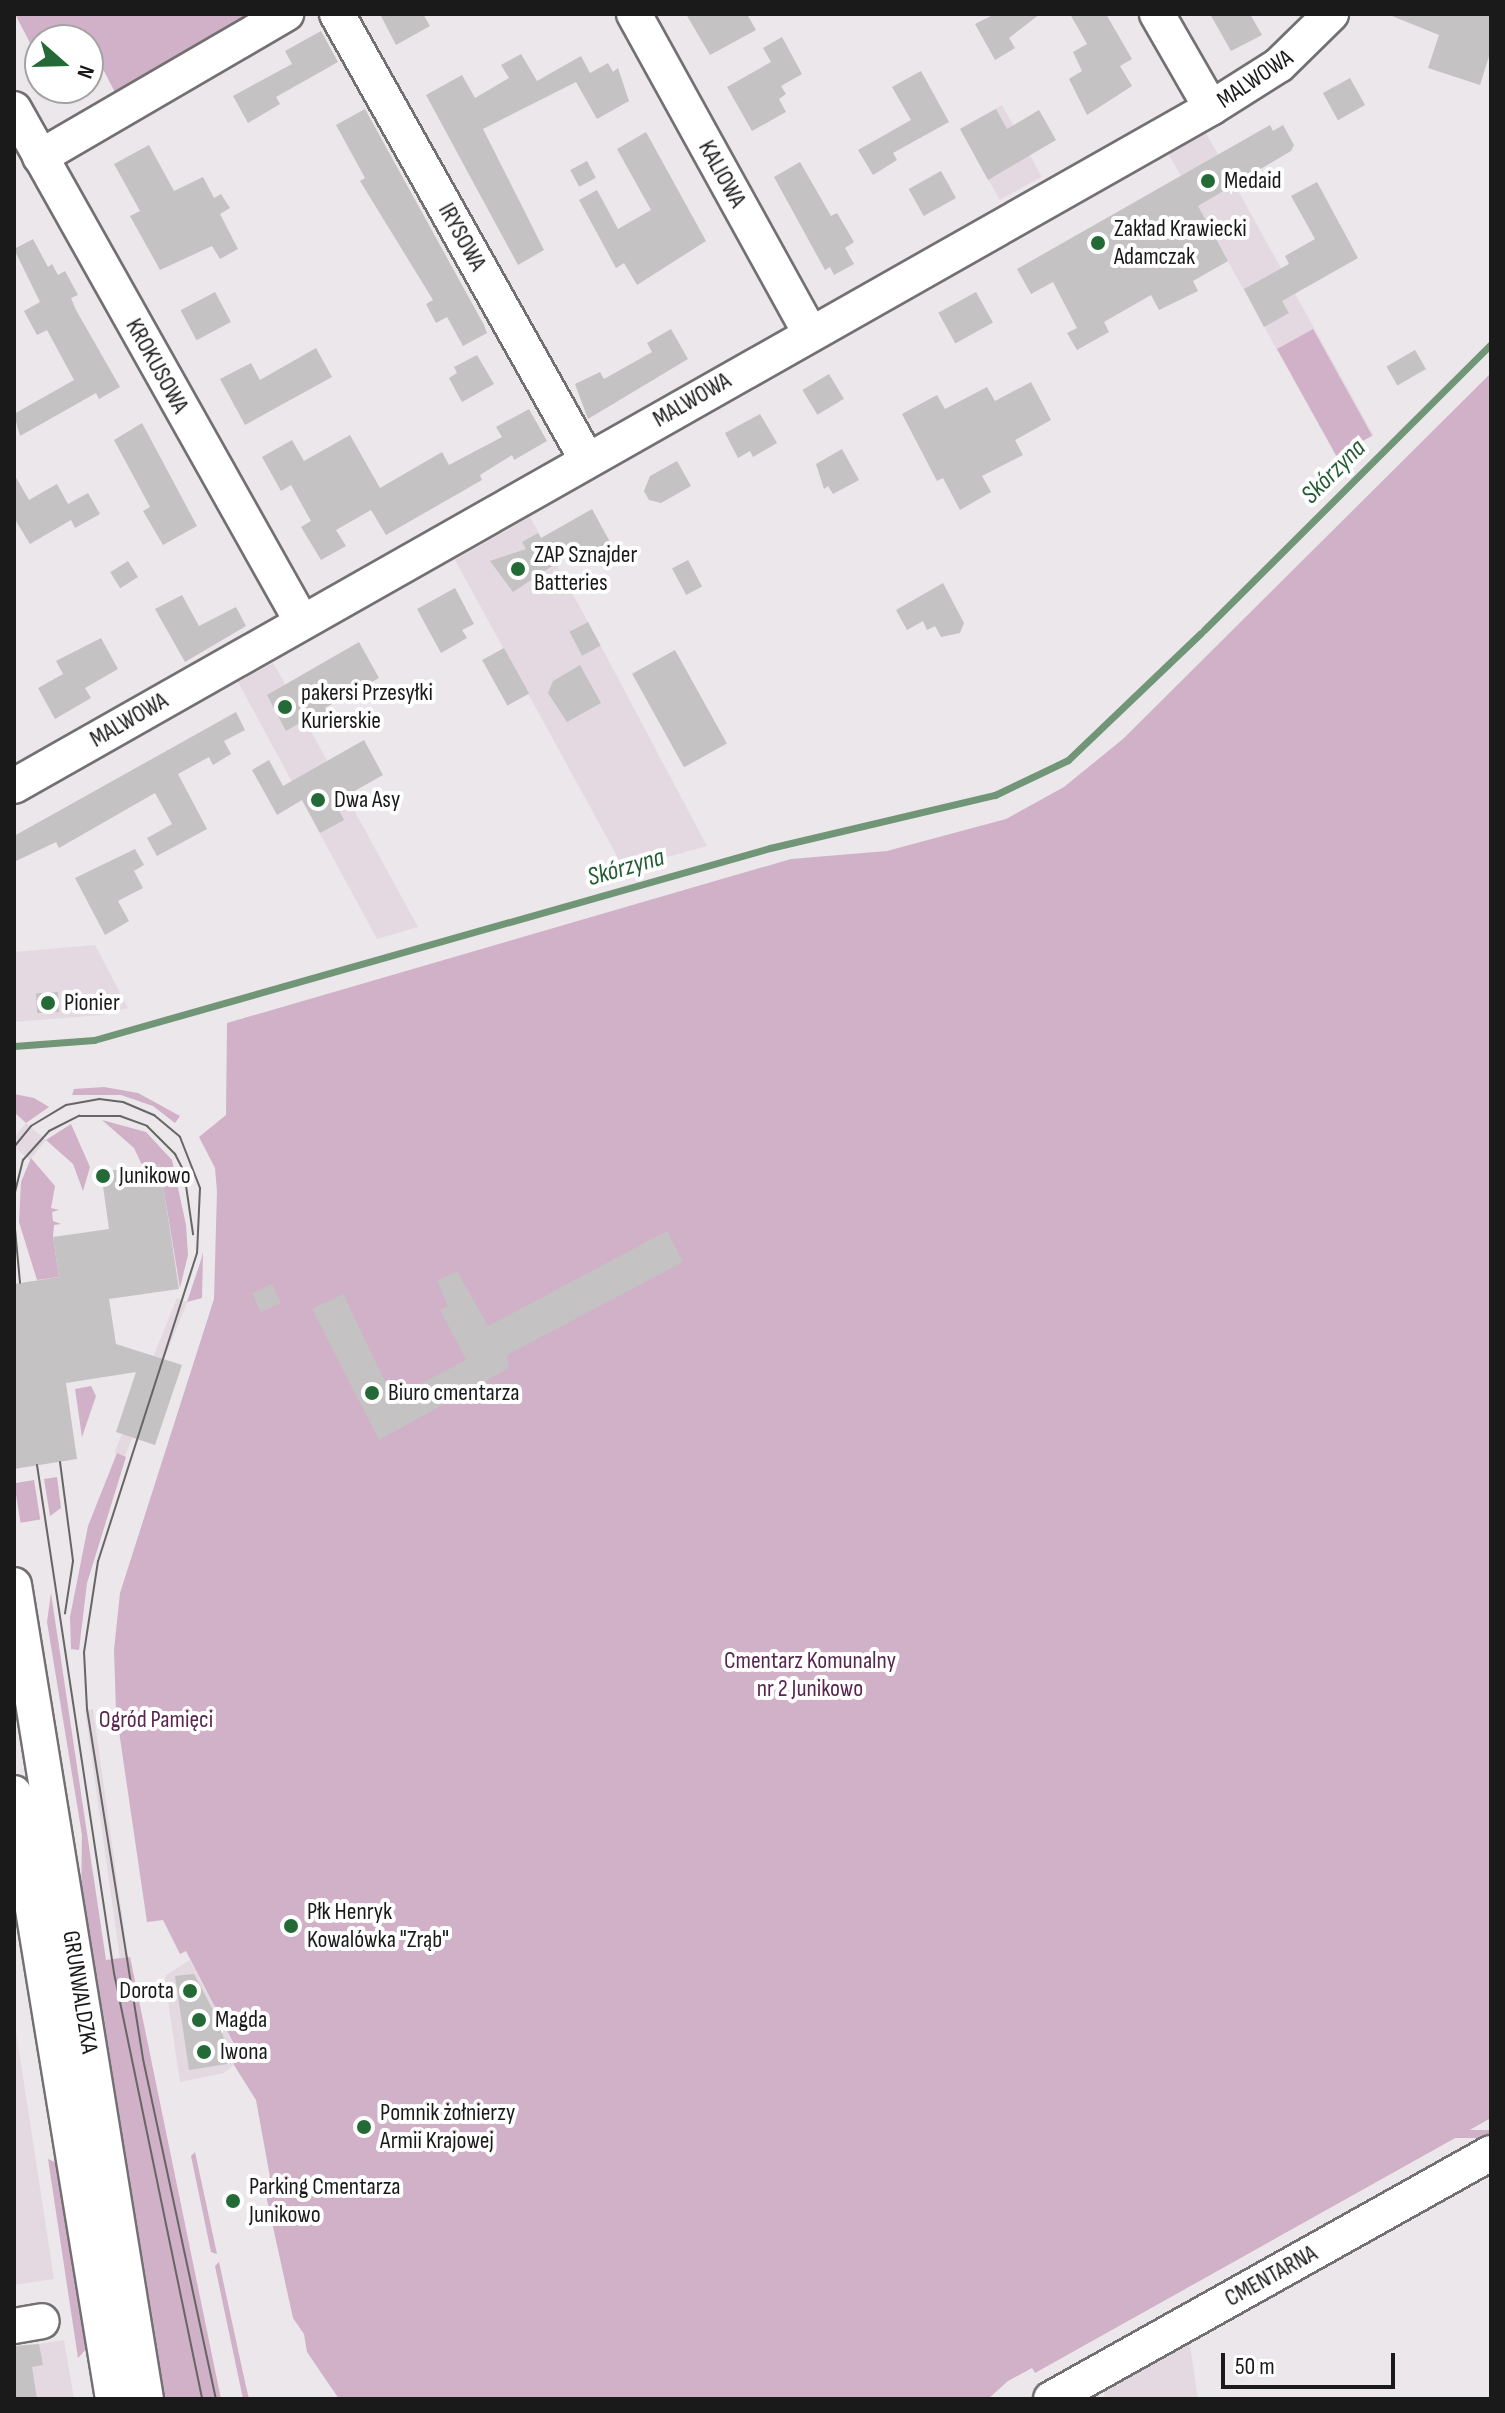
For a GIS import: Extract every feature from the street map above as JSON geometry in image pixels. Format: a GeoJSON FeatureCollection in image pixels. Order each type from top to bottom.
{"type":"FeatureCollection","features":[{"type":"Feature","properties":{"kind":"street"},"geometry":{"type":"LineString","coordinates":[[40,157],[286,14]]}},
{"type":"Feature","properties":{"kind":"street","name":"IRYSOWA"},"geometry":{"type":"LineString","coordinates":[[337,14],[587,460]]}},
{"type":"Feature","properties":{"kind":"street","name":"KALIOWA"},"geometry":{"type":"LineString","coordinates":[[634,14],[810,333]]}},
{"type":"Feature","properties":{"kind":"street"},"geometry":{"type":"LineString","coordinates":[[1157,14],[1211,108]]}},
{"type":"Feature","properties":{"kind":"street","name":"MALWOWA"},"geometry":{"type":"LineString","coordinates":[[23,777],[1211,108],[1279,65],[1331,14]]}},
{"type":"Feature","properties":{"kind":"street","name":"KROKUSOWA"},"geometry":{"type":"LineString","coordinates":[[14,109],[302,622]]}},
{"type":"Feature","properties":{"kind":"street","name":"GRUNWALDZKA"},"geometry":{"type":"LineString","coordinates":[[14,1585],[146,2399]]}},
{"type":"Feature","properties":{"kind":"street","name":"GRUNWALDZKA"},"geometry":{"type":"LineString","coordinates":[[14,1793],[113,2399]]}},
{"type":"Feature","properties":{"kind":"street","name":"CMENTARNA"},"geometry":{"type":"LineString","coordinates":[[1051,2399],[1491,2153]]}},
{"type":"Feature","properties":{"kind":"shaded area"},"geometry":{"type":"Polygon","coordinates":[[[1002,105],[1042,177],[1000,200],[960,128],[1002,105]]]}},
{"type":"Feature","properties":{"kind":"shaded area","name":"Medaid"},"geometry":{"type":"Polygon","coordinates":[[[1206,133],[1373,435],[1336,456],[1168,154],[1206,133]]]}},
{"type":"Feature","properties":{"kind":"shaded area"},"geometry":{"type":"Polygon","coordinates":[[[530,517],[707,846],[624,869],[455,560],[530,517]]]}},
{"type":"Feature","properties":{"kind":"shaded area"},"geometry":{"type":"Polygon","coordinates":[[[273,663],[418,927],[377,939],[238,682],[273,663]]]}},
{"type":"Feature","properties":{"kind":"shaded area"},"geometry":{"type":"Polygon","coordinates":[[[95,945],[128,1008],[102,1015],[14,1022],[14,952],[95,945]]]}},
{"type":"Feature","properties":{"kind":"shaded area"},"geometry":{"type":"Polygon","coordinates":[[[26,1123],[46,1140],[30,1160],[14,1147],[14,1137],[26,1123]]]}},
{"type":"Feature","properties":{"kind":"shaded area"},"geometry":{"type":"Polygon","coordinates":[[[177,1298],[187,1302],[125,1457],[114,1453],[177,1298]]]}},
{"type":"Feature","properties":{"kind":"shaded area"},"geometry":{"type":"Polygon","coordinates":[[[93,1709],[128,1958],[120,1959],[85,1710],[93,1709]]]}},
{"type":"Feature","properties":{"kind":"shaded area"},"geometry":{"type":"Polygon","coordinates":[[[190,1960],[236,2049],[234,2065],[224,2073],[180,2082],[165,1981],[166,1975],[190,1960]]]}},
{"type":"Feature","properties":{"kind":"shaded area"},"geometry":{"type":"Polygon","coordinates":[[[14,2018],[54,2279],[14,2285],[14,2018]]]}},
{"type":"Feature","properties":{"kind":"shaded area"},"geometry":{"type":"Polygon","coordinates":[[[1189,2339],[1198,2399],[1105,2399],[1103,2387],[1189,2339]]]}},
{"type":"Feature","properties":{"kind":"shaded area"},"geometry":{"type":"Polygon","coordinates":[[[64,2340],[74,2399],[14,2399],[14,2348],[64,2340]]]}},
{"type":"Feature","properties":{"kind":"green space"},"geometry":{"type":"Polygon","coordinates":[[[15,14],[244,14],[235,31],[118,98],[104,71],[104,24],[24,24],[24,31],[15,14]]]}},
{"type":"Feature","properties":{"kind":"green space"},"geometry":{"type":"Polygon","coordinates":[[[1313,329],[1372,436],[1336,456],[1277,349],[1313,329]]]}},
{"type":"Feature","properties":{"kind":"green space","name":"Cmentarz Komunalny nr 2 Junikowo"},"geometry":{"type":"Polygon","coordinates":[[[1491,373],[1491,2118],[1035,2373],[1032,2368],[1008,2381],[988,2399],[339,2399],[307,2352],[304,2334],[293,2318],[264,2186],[270,2177],[256,2100],[234,2065],[236,2048],[186,1951],[180,1954],[163,1920],[147,1922],[116,1711],[114,1650],[120,1593],[214,1299],[215,1168],[199,1137],[226,1115],[227,1023],[791,859],[887,851],[1006,819],[1064,787],[1123,739],[1491,373]]]}},
{"type":"Feature","properties":{"kind":"green space"},"geometry":{"type":"Polygon","coordinates":[[[104,1087],[138,1093],[180,1116],[175,1123],[153,1106],[121,1095],[72,1095],[74,1089],[104,1087]]]}},
{"type":"Feature","properties":{"kind":"green space"},"geometry":{"type":"Polygon","coordinates":[[[14,1094],[34,1098],[49,1107],[26,1123],[14,1112],[14,1094]]]}},
{"type":"Feature","properties":{"kind":"green space"},"geometry":{"type":"Polygon","coordinates":[[[102,1120],[146,1132],[172,1160],[186,1225],[188,1255],[180,1288],[163,1185],[152,1186],[134,1148],[102,1120]]]}},
{"type":"Feature","properties":{"kind":"green space"},"geometry":{"type":"Polygon","coordinates":[[[71,1124],[90,1167],[83,1191],[73,1164],[46,1140],[71,1124]]]}},
{"type":"Feature","properties":{"kind":"green space"},"geometry":{"type":"Polygon","coordinates":[[[31,1158],[55,1186],[51,1208],[59,1210],[52,1212],[53,1221],[61,1224],[54,1225],[53,1237],[59,1277],[37,1280],[19,1222],[21,1182],[31,1158]]]}},
{"type":"Feature","properties":{"kind":"green space"},"geometry":{"type":"Polygon","coordinates":[[[203,1252],[202,1298],[187,1302],[201,1260],[203,1252]]]}},
{"type":"Feature","properties":{"kind":"green space"},"geometry":{"type":"Polygon","coordinates":[[[91,1386],[96,1396],[82,1437],[75,1389],[91,1386]]]}},
{"type":"Feature","properties":{"kind":"green space"},"geometry":{"type":"Polygon","coordinates":[[[117,1453],[126,1457],[87,1583],[79,1650],[71,1649],[70,1617],[88,1526],[117,1453]]]}},
{"type":"Feature","properties":{"kind":"green space"},"geometry":{"type":"Polygon","coordinates":[[[57,1477],[61,1508],[50,1516],[44,1479],[57,1477]]]}},
{"type":"Feature","properties":{"kind":"green space"},"geometry":{"type":"Polygon","coordinates":[[[34,1480],[40,1520],[21,1523],[14,1483],[34,1480]]]}},
{"type":"Feature","properties":{"kind":"green space"},"geometry":{"type":"Polygon","coordinates":[[[51,1593],[106,1960],[130,1957],[221,2399],[162,2399],[81,1905],[82,1835],[47,1622],[51,1593]]]}},
{"type":"Feature","properties":{"kind":"green space"},"geometry":{"type":"Polygon","coordinates":[[[940,2130],[1491,2130],[1491,2138],[940,2138],[940,2130]]]}},
{"type":"Feature","properties":{"kind":"green space"},"geometry":{"type":"Polygon","coordinates":[[[195,2152],[217,2254],[211,2252],[191,2156],[195,2152]]]}},
{"type":"Feature","properties":{"kind":"green space"},"geometry":{"type":"Polygon","coordinates":[[[48,2159],[57,2163],[89,2346],[78,2358],[48,2159]]]}},
{"type":"Feature","properties":{"kind":"green space"},"geometry":{"type":"Polygon","coordinates":[[[219,2262],[249,2399],[243,2399],[215,2266],[219,2262]]]}},
{"type":"Feature","properties":{"kind":"building"},"geometry":{"type":"Polygon","coordinates":[[[380,14],[423,14],[430,26],[396,45],[380,14]]]}},
{"type":"Feature","properties":{"kind":"building"},"geometry":{"type":"Polygon","coordinates":[[[686,14],[747,14],[756,30],[710,55],[686,14]]]}},
{"type":"Feature","properties":{"kind":"building"},"geometry":{"type":"Polygon","coordinates":[[[995,14],[1040,14],[1009,38],[1015,48],[995,60],[975,24],[995,14]]]}},
{"type":"Feature","properties":{"kind":"building"},"geometry":{"type":"Polygon","coordinates":[[[1070,14],[1106,14],[1132,59],[1120,66],[1132,86],[1087,115],[1069,79],[1082,71],[1073,52],[1087,44],[1070,14]]]}},
{"type":"Feature","properties":{"kind":"building"},"geometry":{"type":"Polygon","coordinates":[[[1210,14],[1250,14],[1262,35],[1231,51],[1210,14]]]}},
{"type":"Feature","properties":{"kind":"building"},"geometry":{"type":"Polygon","coordinates":[[[1387,14],[1491,14],[1491,50],[1480,85],[1428,68],[1439,35],[1387,14]]]}},
{"type":"Feature","properties":{"kind":"building"},"geometry":{"type":"Polygon","coordinates":[[[321,31],[338,62],[276,97],[280,104],[248,123],[233,96],[292,64],[285,51],[321,31]]]}},
{"type":"Feature","properties":{"kind":"building"},"geometry":{"type":"Polygon","coordinates":[[[782,37],[802,74],[781,86],[786,94],[779,99],[786,112],[752,131],[727,87],[771,62],[763,48],[782,37]]]}},
{"type":"Feature","properties":{"kind":"building"},"geometry":{"type":"Polygon","coordinates":[[[521,54],[537,81],[581,56],[590,73],[608,63],[613,72],[618,68],[629,101],[597,119],[576,82],[483,129],[544,250],[518,265],[426,95],[462,75],[475,98],[509,78],[501,65],[521,54]]]}},
{"type":"Feature","properties":{"kind":"building"},"geometry":{"type":"Polygon","coordinates":[[[921,71],[949,122],[893,153],[897,160],[873,175],[858,150],[911,120],[892,87],[921,71]]]}},
{"type":"Feature","properties":{"kind":"building"},"geometry":{"type":"Polygon","coordinates":[[[1350,78],[1365,105],[1338,120],[1323,93],[1350,78]]]}},
{"type":"Feature","properties":{"kind":"building"},"geometry":{"type":"Polygon","coordinates":[[[365,109],[484,325],[487,333],[463,346],[447,317],[436,323],[426,304],[433,300],[360,181],[365,178],[336,125],[365,109]]]}},
{"type":"Feature","properties":{"kind":"building"},"geometry":{"type":"Polygon","coordinates":[[[996,109],[1007,129],[1039,110],[1056,140],[988,180],[960,129],[996,109]]]}},
{"type":"Feature","properties":{"kind":"building"},"geometry":{"type":"Polygon","coordinates":[[[1270,125],[1273,131],[1283,125],[1294,145],[1291,151],[1198,206],[1228,261],[1193,281],[1198,291],[1159,310],[1151,295],[1104,322],[1109,332],[1077,350],[1067,333],[1077,328],[1053,282],[1031,294],[1017,269],[1270,125]]]}},
{"type":"Feature","properties":{"kind":"building"},"geometry":{"type":"Polygon","coordinates":[[[646,132],[706,241],[637,285],[624,263],[616,268],[579,200],[597,190],[618,229],[651,210],[617,149],[646,132]]]}},
{"type":"Feature","properties":{"kind":"building"},"geometry":{"type":"Polygon","coordinates":[[[149,145],[174,191],[203,177],[214,198],[221,194],[230,208],[220,214],[238,249],[220,259],[212,246],[160,270],[130,216],[140,211],[114,164],[149,145]]]}},
{"type":"Feature","properties":{"kind":"building"},"geometry":{"type":"Polygon","coordinates":[[[587,161],[596,178],[579,187],[570,170],[587,161]]]}},
{"type":"Feature","properties":{"kind":"building"},"geometry":{"type":"Polygon","coordinates":[[[800,162],[831,216],[837,213],[854,242],[845,248],[854,264],[834,275],[830,267],[825,270],[774,177],[800,162]]]}},
{"type":"Feature","properties":{"kind":"building"},"geometry":{"type":"Polygon","coordinates":[[[941,171],[956,198],[924,216],[909,189],[941,171]]]}},
{"type":"Feature","properties":{"kind":"building"},"geometry":{"type":"Polygon","coordinates":[[[1317,182],[1358,258],[1282,301],[1289,313],[1264,327],[1244,289],[1289,264],[1285,256],[1315,239],[1291,196],[1317,182]]]}},
{"type":"Feature","properties":{"kind":"building"},"geometry":{"type":"Polygon","coordinates":[[[33,239],[48,267],[52,264],[58,275],[65,271],[78,295],[71,298],[76,310],[120,387],[99,399],[96,393],[20,436],[14,414],[74,380],[47,330],[37,335],[24,311],[40,302],[14,249],[33,239]]]}},
{"type":"Feature","properties":{"kind":"building"},"geometry":{"type":"Polygon","coordinates":[[[215,292],[231,322],[197,340],[181,310],[215,292]]]}},
{"type":"Feature","properties":{"kind":"building"},"geometry":{"type":"Polygon","coordinates":[[[976,292],[993,323],[955,343],[938,313],[976,292]]]}},
{"type":"Feature","properties":{"kind":"building"},"geometry":{"type":"Polygon","coordinates":[[[671,329],[688,359],[588,419],[575,384],[600,372],[604,379],[652,352],[647,343],[671,329]]]}},
{"type":"Feature","properties":{"kind":"building"},"geometry":{"type":"Polygon","coordinates":[[[316,348],[332,377],[245,425],[220,379],[251,363],[260,380],[316,348]]]}},
{"type":"Feature","properties":{"kind":"building"},"geometry":{"type":"Polygon","coordinates":[[[1415,350],[1426,369],[1397,386],[1386,366],[1415,350]]]}},
{"type":"Feature","properties":{"kind":"building"},"geometry":{"type":"Polygon","coordinates":[[[477,355],[494,384],[462,402],[449,378],[457,373],[454,367],[477,355]]]}},
{"type":"Feature","properties":{"kind":"building"},"geometry":{"type":"Polygon","coordinates":[[[829,374],[844,399],[817,415],[802,390],[829,374]]]}},
{"type":"Feature","properties":{"kind":"building"},"geometry":{"type":"Polygon","coordinates":[[[1031,382],[1051,420],[1015,440],[1023,455],[982,476],[991,492],[960,510],[943,478],[937,481],[902,414],[937,395],[945,409],[987,387],[995,401],[1031,382]]]}},
{"type":"Feature","properties":{"kind":"building"},"geometry":{"type":"Polygon","coordinates":[[[529,409],[547,441],[514,460],[512,455],[480,475],[482,480],[386,535],[371,510],[336,530],[346,546],[321,560],[301,527],[311,521],[291,485],[281,491],[262,457],[292,440],[304,461],[350,435],[380,488],[442,452],[449,465],[502,437],[496,427],[529,409]]]}},
{"type":"Feature","properties":{"kind":"building"},"geometry":{"type":"Polygon","coordinates":[[[760,414],[777,443],[753,457],[750,451],[738,458],[725,433],[760,414]]]}},
{"type":"Feature","properties":{"kind":"building"},"geometry":{"type":"Polygon","coordinates":[[[142,423],[197,526],[163,545],[143,511],[150,507],[114,440],[142,423]]]}},
{"type":"Feature","properties":{"kind":"building"},"geometry":{"type":"Polygon","coordinates":[[[842,449],[859,480],[833,494],[828,486],[824,489],[816,464],[842,449]]]}},
{"type":"Feature","properties":{"kind":"building"},"geometry":{"type":"Polygon","coordinates":[[[677,461],[691,486],[661,503],[649,500],[644,491],[650,476],[677,461]]]}},
{"type":"Feature","properties":{"kind":"building"},"geometry":{"type":"Polygon","coordinates":[[[14,474],[29,500],[57,484],[68,504],[88,493],[100,514],[75,528],[71,520],[30,544],[14,518],[14,474]]]}},
{"type":"Feature","properties":{"kind":"building"},"geometry":{"type":"Polygon","coordinates":[[[592,509],[610,542],[590,553],[587,549],[575,551],[513,592],[490,561],[526,549],[522,542],[538,533],[541,538],[592,509]]]}},
{"type":"Feature","properties":{"kind":"building"},"geometry":{"type":"Polygon","coordinates":[[[688,560],[702,586],[686,595],[672,568],[688,560]]]}},
{"type":"Feature","properties":{"kind":"building"},"geometry":{"type":"Polygon","coordinates":[[[128,561],[138,577],[120,588],[110,572],[128,561]]]}},
{"type":"Feature","properties":{"kind":"building"},"geometry":{"type":"Polygon","coordinates":[[[943,583],[964,623],[960,633],[941,637],[935,626],[927,630],[923,621],[907,630],[896,610],[943,583]]]}},
{"type":"Feature","properties":{"kind":"building"},"geometry":{"type":"Polygon","coordinates":[[[455,588],[474,624],[462,630],[467,638],[441,653],[417,609],[455,588]]]}},
{"type":"Feature","properties":{"kind":"building"},"geometry":{"type":"Polygon","coordinates":[[[182,595],[199,626],[236,607],[246,626],[185,662],[155,609],[182,595]]]}},
{"type":"Feature","properties":{"kind":"building"},"geometry":{"type":"Polygon","coordinates":[[[588,622],[601,646],[582,656],[569,632],[588,622]]]}},
{"type":"Feature","properties":{"kind":"building"},"geometry":{"type":"Polygon","coordinates":[[[101,638],[118,669],[85,688],[91,698],[55,719],[38,688],[63,674],[56,661],[101,638]]]}},
{"type":"Feature","properties":{"kind":"building"},"geometry":{"type":"Polygon","coordinates":[[[359,642],[379,678],[325,708],[331,719],[310,729],[305,720],[286,731],[267,695],[359,642]]]}},
{"type":"Feature","properties":{"kind":"building"},"geometry":{"type":"Polygon","coordinates":[[[504,648],[529,693],[507,706],[482,660],[504,648]]]}},
{"type":"Feature","properties":{"kind":"building"},"geometry":{"type":"Polygon","coordinates":[[[675,650],[727,744],[684,767],[632,674],[675,650]]]}},
{"type":"Feature","properties":{"kind":"building"},"geometry":{"type":"Polygon","coordinates":[[[580,665],[601,703],[567,722],[548,693],[553,681],[580,665]]]}},
{"type":"Feature","properties":{"kind":"building"},"geometry":{"type":"Polygon","coordinates":[[[236,712],[245,730],[224,741],[231,754],[213,765],[209,757],[178,774],[207,829],[157,856],[147,838],[172,824],[155,793],[59,848],[56,842],[14,862],[14,836],[236,712]]]}},
{"type":"Feature","properties":{"kind":"building"},"geometry":{"type":"Polygon","coordinates":[[[364,740],[383,775],[335,802],[344,820],[320,833],[302,800],[277,815],[252,770],[269,760],[283,786],[364,740]]]}},
{"type":"Feature","properties":{"kind":"building"},"geometry":{"type":"Polygon","coordinates":[[[135,849],[144,865],[134,871],[143,888],[118,901],[129,921],[105,935],[75,878],[135,849]]]}},
{"type":"Feature","properties":{"kind":"building","name":"Pionier"},"geometry":{"type":"Polygon","coordinates":[[[58,992],[59,1012],[37,1013],[36,993],[58,992]]]}},
{"type":"Feature","properties":{"kind":"building"},"geometry":{"type":"Polygon","coordinates":[[[160,1164],[179,1289],[109,1299],[116,1344],[182,1365],[155,1445],[116,1432],[136,1372],[66,1383],[77,1459],[14,1469],[14,1284],[59,1277],[53,1237],[109,1229],[101,1172],[160,1164]]]}},
{"type":"Feature","properties":{"kind":"building"},"geometry":{"type":"Polygon","coordinates":[[[667,1231],[683,1262],[507,1355],[509,1368],[379,1440],[312,1309],[343,1294],[393,1398],[466,1360],[440,1310],[448,1306],[437,1281],[457,1271],[488,1326],[667,1231]]]}},
{"type":"Feature","properties":{"kind":"building"},"geometry":{"type":"Polygon","coordinates":[[[272,1284],[281,1303],[261,1312],[252,1293],[272,1284]]]}},
{"type":"Feature","properties":{"kind":"building"},"geometry":{"type":"Polygon","coordinates":[[[194,1974],[222,2027],[227,2064],[189,2070],[175,1976],[194,1974]]]}},
{"type":"Feature","properties":{"kind":"building"},"geometry":{"type":"Polygon","coordinates":[[[39,2344],[43,2365],[32,2367],[37,2399],[14,2399],[14,2346],[39,2344]]]}},
{"type":"Feature","properties":{"kind":"waterway","name":"Skórzyna"},"geometry":{"type":"LineString","coordinates":[[1204,630],[1491,344]]}},
{"type":"Feature","properties":{"kind":"waterway","name":"Skórzyna"},"geometry":{"type":"LineString","coordinates":[[14,1046],[94,1040],[770,848],[995,795],[1068,760],[1201,633]]}},
{"type":"Feature","properties":{"kind":"tram line"},"geometry":{"type":"LineString","coordinates":[[14,1147],[31,1126],[66,1105],[99,1099],[123,1102],[154,1115],[180,1137],[200,1188],[197,1253],[98,1561],[84,1652],[87,1709],[143,2059],[216,2399]]}},
{"type":"Feature","properties":{"kind":"tram line"},"geometry":{"type":"LineString","coordinates":[[14,1196],[23,1160],[49,1131],[79,1116],[120,1116],[147,1126],[175,1154],[184,1172],[193,1234]]}},
{"type":"Feature","properties":{"kind":"tram line"},"geometry":{"type":"LineString","coordinates":[[14,1218],[20,1283]]}},
{"type":"Feature","properties":{"kind":"tram line"},"geometry":{"type":"LineString","coordinates":[[60,1462],[73,1561],[65,1613]]}},
{"type":"Feature","properties":{"kind":"tram line"},"geometry":{"type":"LineString","coordinates":[[37,1465],[114,1973],[202,2399]]}},
{"type":"Feature","properties":{"kind":"place","name":"Medaid"},"geometry":{"type":"Point","coordinates":[1208,181]}},
{"type":"Feature","properties":{"kind":"place","name":"Zakład Krawiecki Adamczak"},"geometry":{"type":"Point","coordinates":[1098,243]}},
{"type":"Feature","properties":{"kind":"place","name":"ZAP Sznajder Batteries"},"geometry":{"type":"Point","coordinates":[518,569]}},
{"type":"Feature","properties":{"kind":"place","name":"pakersi Przesyłki Kurierskie"},"geometry":{"type":"Point","coordinates":[285,707]}},
{"type":"Feature","properties":{"kind":"place","name":"Dwa Asy"},"geometry":{"type":"Point","coordinates":[318,800]}},
{"type":"Feature","properties":{"kind":"place","name":"Pionier"},"geometry":{"type":"Point","coordinates":[48,1003]}},
{"type":"Feature","properties":{"kind":"place","name":"Junikowo"},"geometry":{"type":"Point","coordinates":[103,1176]}},
{"type":"Feature","properties":{"kind":"place","name":"Biuro cmentarza"},"geometry":{"type":"Point","coordinates":[372,1393]}},
{"type":"Feature","properties":{"kind":"place","name":"Płk Henryk Kowalówka \"Zrąb\""},"geometry":{"type":"Point","coordinates":[291,1926]}},
{"type":"Feature","properties":{"kind":"place","name":"Dorota"},"geometry":{"type":"Point","coordinates":[190,1991]}},
{"type":"Feature","properties":{"kind":"place","name":"Magda"},"geometry":{"type":"Point","coordinates":[199,2020]}},
{"type":"Feature","properties":{"kind":"place","name":"Iwona"},"geometry":{"type":"Point","coordinates":[204,2052]}},
{"type":"Feature","properties":{"kind":"place","name":"Pomnik żołnierzy Armii Krajowej"},"geometry":{"type":"Point","coordinates":[364,2127]}},
{"type":"Feature","properties":{"kind":"place","name":"Parking Cmentarza Junikowo"},"geometry":{"type":"Point","coordinates":[233,2201]}},
{"type":"Feature","properties":{"kind":"park label","name":"Ogród Pamięci"},"geometry":{"type":"Point","coordinates":[156,1720]}}]}
